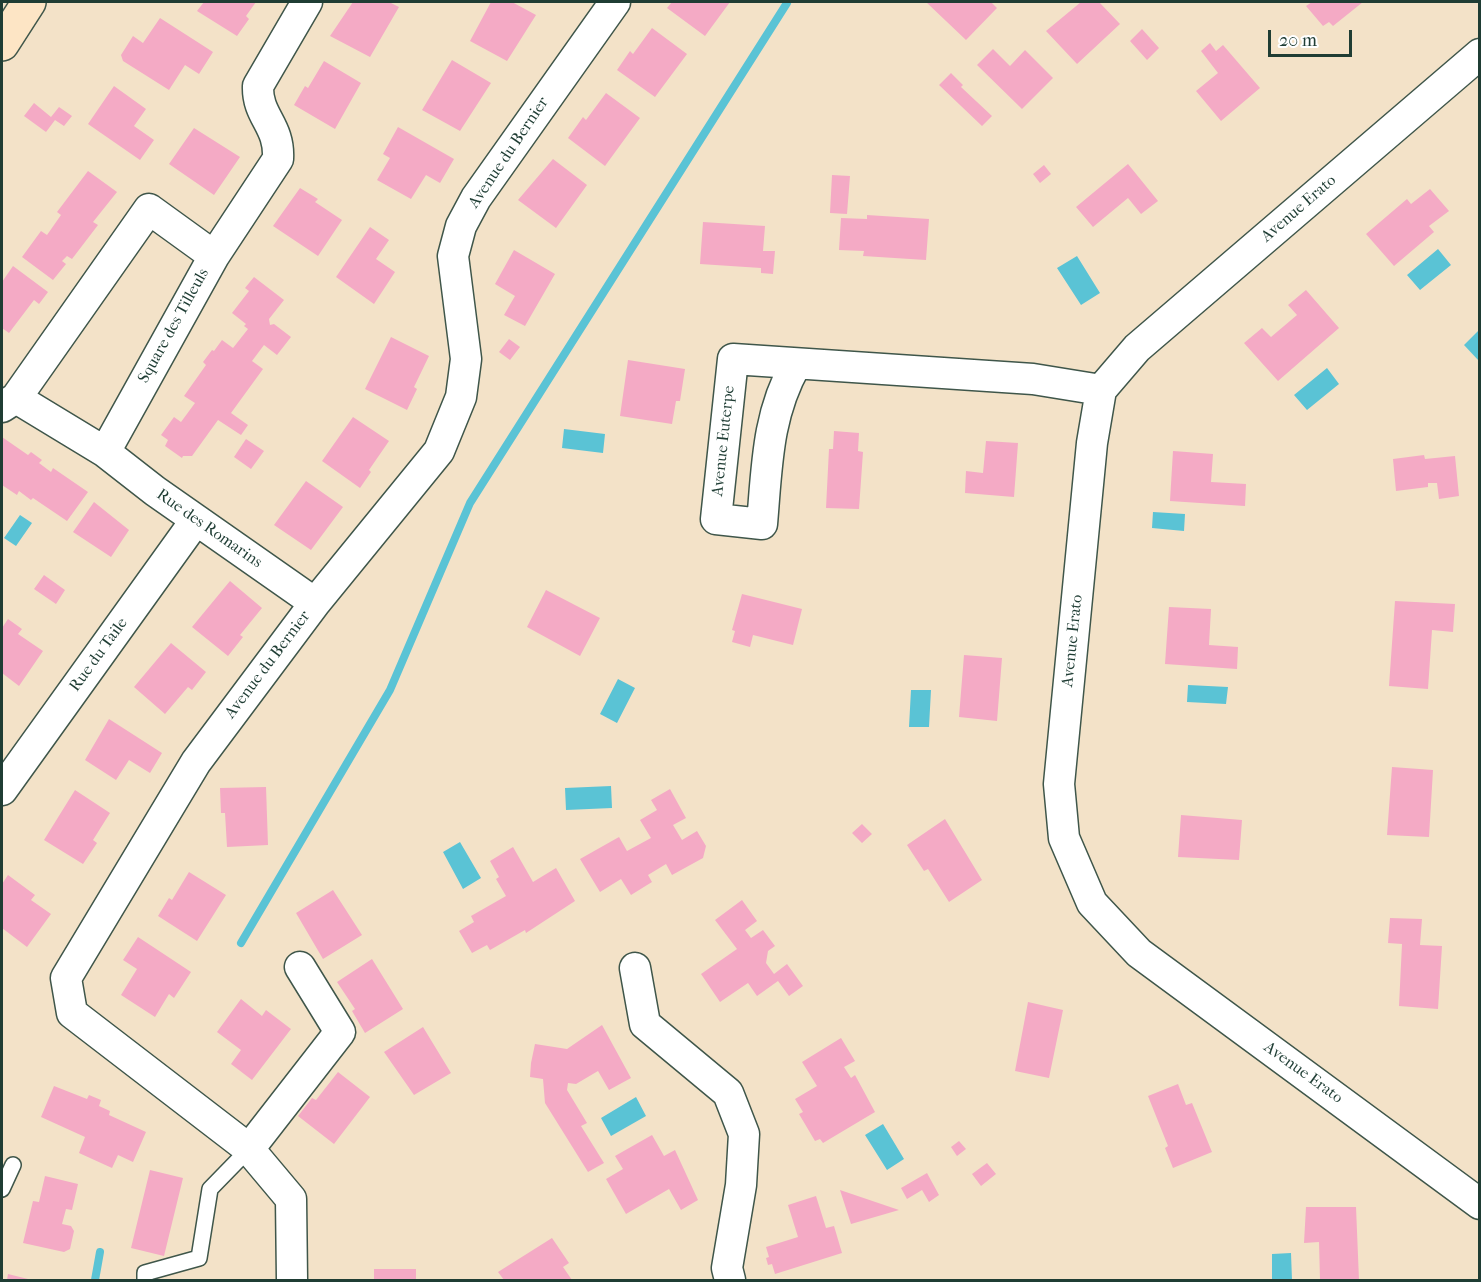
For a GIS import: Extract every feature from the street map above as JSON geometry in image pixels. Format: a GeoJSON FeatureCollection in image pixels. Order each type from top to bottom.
{"type":"FeatureCollection","features":[{"type":"Feature","properties":{"kind":"main road"},"geometry":{"type":"LineString","coordinates":[[2,44],[28,2]]}},
{"type":"Feature","properties":{"kind":"street"},"geometry":{"type":"LineString","coordinates":[[214,256],[278,159],[279,142],[258,102],[258,86],[306,2]]}},
{"type":"Feature","properties":{"kind":"street","name":"Avenue du Bernier"},"geometry":{"type":"LineString","coordinates":[[292,1281],[291,1199],[249,1149],[72,1013],[66,978],[196,762],[315,603],[439,451],[461,397],[466,359],[453,256],[461,226],[476,198],[615,2]]}},
{"type":"Feature","properties":{"kind":"street","name":"Avenue Erato"},"geometry":{"type":"LineString","coordinates":[[1479,54],[1137,348],[1101,390],[1092,443],[1059,784],[1064,838],[1092,903],[1140,953],[1479,1204]]}},
{"type":"Feature","properties":{"kind":"street","name":"Square des Tilleuls"},"geometry":{"type":"LineString","coordinates":[[149,209],[214,256],[105,452],[9,402],[149,209]]}},
{"type":"Feature","properties":{"kind":"street","name":"Avenue Euterpe"},"geometry":{"type":"LineString","coordinates":[[796,364],[782,389],[771,426],[762,524],[716,519],[734,359],[1033,379],[1101,390]]}},
{"type":"Feature","properties":{"kind":"street","name":"Rue des Romarins"},"geometry":{"type":"LineString","coordinates":[[105,452],[196,520],[315,603]]}},
{"type":"Feature","properties":{"kind":"street","name":"Rue du Taile"},"geometry":{"type":"LineString","coordinates":[[2,790],[12,754],[196,520]]}},
{"type":"Feature","properties":{"kind":"street"},"geometry":{"type":"LineString","coordinates":[[249,1149],[340,1032],[300,967]]}},
{"type":"Feature","properties":{"kind":"street"},"geometry":{"type":"LineString","coordinates":[[635,968],[645,1024],[728,1093],[744,1134],[741,1185],[727,1268],[730,1281]]}},
{"type":"Feature","properties":{"kind":"lane"},"geometry":{"type":"LineString","coordinates":[[145,1281],[145,1273],[199,1258],[210,1189],[249,1149]]}},
{"type":"Feature","properties":{"kind":"lane"},"geometry":{"type":"LineString","coordinates":[[2,1190],[13,1165]]}},
{"type":"Feature","properties":{"kind":"water"},"geometry":{"type":"Polygon","coordinates":[[[1438,249],[1451,265],[1420,290],[1407,275],[1438,249]]]}},
{"type":"Feature","properties":{"kind":"water"},"geometry":{"type":"Polygon","coordinates":[[[1077,256],[1100,293],[1081,305],[1057,268],[1077,256]]]}},
{"type":"Feature","properties":{"kind":"water"},"geometry":{"type":"Polygon","coordinates":[[[1479,330],[1480,361],[1464,345],[1479,330]]]}},
{"type":"Feature","properties":{"kind":"water"},"geometry":{"type":"Polygon","coordinates":[[[1327,368],[1339,384],[1307,410],[1294,395],[1327,368]]]}},
{"type":"Feature","properties":{"kind":"water"},"geometry":{"type":"Polygon","coordinates":[[[564,429],[605,434],[603,453],[562,448],[564,429]]]}},
{"type":"Feature","properties":{"kind":"water"},"geometry":{"type":"Polygon","coordinates":[[[1153,512],[1185,514],[1184,531],[1152,528],[1153,512]]]}},
{"type":"Feature","properties":{"kind":"water"},"geometry":{"type":"Polygon","coordinates":[[[20,515],[32,523],[16,546],[4,538],[20,515]]]}},
{"type":"Feature","properties":{"kind":"water"},"geometry":{"type":"Polygon","coordinates":[[[618,679],[635,688],[617,723],[600,714],[618,679]]]}},
{"type":"Feature","properties":{"kind":"water"},"geometry":{"type":"Polygon","coordinates":[[[1188,685],[1228,687],[1226,704],[1187,702],[1188,685]]]}},
{"type":"Feature","properties":{"kind":"water"},"geometry":{"type":"Polygon","coordinates":[[[911,690],[931,690],[929,727],[909,727],[911,690]]]}},
{"type":"Feature","properties":{"kind":"water"},"geometry":{"type":"Polygon","coordinates":[[[611,786],[612,808],[566,810],[565,788],[611,786]]]}},
{"type":"Feature","properties":{"kind":"water"},"geometry":{"type":"Polygon","coordinates":[[[460,842],[481,878],[463,889],[443,852],[460,842]]]}},
{"type":"Feature","properties":{"kind":"water"},"geometry":{"type":"Polygon","coordinates":[[[636,1097],[646,1116],[611,1136],[601,1118],[636,1097]]]}},
{"type":"Feature","properties":{"kind":"water"},"geometry":{"type":"Polygon","coordinates":[[[883,1124],[904,1159],[887,1170],[865,1135],[883,1124]]]}},
{"type":"Feature","properties":{"kind":"water"},"geometry":{"type":"Polygon","coordinates":[[[1291,1253],[1292,1280],[1272,1280],[1272,1254],[1291,1253]]]}},
{"type":"Feature","properties":{"kind":"building"},"geometry":{"type":"Polygon","coordinates":[[[204,2],[256,2],[246,16],[249,19],[237,36],[197,11],[204,2]]]}},
{"type":"Feature","properties":{"kind":"building"},"geometry":{"type":"Polygon","coordinates":[[[353,2],[389,2],[399,7],[370,57],[330,36],[353,2]]]}},
{"type":"Feature","properties":{"kind":"building"},"geometry":{"type":"Polygon","coordinates":[[[491,2],[512,2],[536,15],[507,61],[470,41],[491,2]]]}},
{"type":"Feature","properties":{"kind":"building"},"geometry":{"type":"Polygon","coordinates":[[[672,2],[730,2],[705,36],[667,8],[672,2]]]}},
{"type":"Feature","properties":{"kind":"building"},"geometry":{"type":"Polygon","coordinates":[[[926,2],[991,2],[997,8],[966,40],[926,2]]]}},
{"type":"Feature","properties":{"kind":"building"},"geometry":{"type":"Polygon","coordinates":[[[1081,2],[1099,2],[1120,24],[1077,64],[1046,31],[1081,2]]]}},
{"type":"Feature","properties":{"kind":"building"},"geometry":{"type":"Polygon","coordinates":[[[1312,2],[1363,2],[1333,26],[1329,22],[1323,26],[1306,6],[1312,2]]]}},
{"type":"Feature","properties":{"kind":"building"},"geometry":{"type":"Polygon","coordinates":[[[160,18],[213,52],[199,74],[185,65],[169,90],[123,61],[121,55],[133,36],[143,43],[160,18]]]}},
{"type":"Feature","properties":{"kind":"building"},"geometry":{"type":"Polygon","coordinates":[[[652,28],[687,54],[655,97],[617,70],[630,51],[633,54],[652,28]]]}},
{"type":"Feature","properties":{"kind":"building"},"geometry":{"type":"Polygon","coordinates":[[[1142,29],[1159,48],[1147,60],[1130,41],[1142,29]]]}},
{"type":"Feature","properties":{"kind":"building"},"geometry":{"type":"Polygon","coordinates":[[[1210,43],[1216,51],[1223,45],[1260,88],[1221,121],[1196,91],[1218,73],[1201,51],[1210,43]]]}},
{"type":"Feature","properties":{"kind":"building"},"geometry":{"type":"Polygon","coordinates":[[[993,49],[1010,66],[1025,50],[1053,78],[1022,109],[977,65],[993,49]]]}},
{"type":"Feature","properties":{"kind":"building"},"geometry":{"type":"Polygon","coordinates":[[[452,60],[491,83],[460,131],[422,110],[452,60]]]}},
{"type":"Feature","properties":{"kind":"building"},"geometry":{"type":"Polygon","coordinates":[[[324,61],[361,83],[335,129],[294,105],[305,86],[308,88],[324,61]]]}},
{"type":"Feature","properties":{"kind":"building"},"geometry":{"type":"Polygon","coordinates":[[[951,73],[963,85],[961,87],[992,116],[982,126],[939,85],[951,73]]]}},
{"type":"Feature","properties":{"kind":"building"},"geometry":{"type":"Polygon","coordinates":[[[114,86],[146,109],[134,126],[154,140],[140,160],[88,124],[114,86]]]}},
{"type":"Feature","properties":{"kind":"building"},"geometry":{"type":"Polygon","coordinates":[[[606,93],[640,118],[605,166],[568,138],[583,117],[586,120],[606,93]]]}},
{"type":"Feature","properties":{"kind":"building"},"geometry":{"type":"Polygon","coordinates":[[[34,103],[51,117],[59,107],[72,116],[64,126],[55,120],[46,132],[24,116],[34,103]]]}},
{"type":"Feature","properties":{"kind":"building"},"geometry":{"type":"Polygon","coordinates":[[[398,127],[454,159],[440,183],[426,175],[411,199],[377,180],[390,158],[383,154],[398,127]]]}},
{"type":"Feature","properties":{"kind":"building"},"geometry":{"type":"Polygon","coordinates":[[[194,128],[240,157],[214,195],[169,164],[194,128]]]}},
{"type":"Feature","properties":{"kind":"building"},"geometry":{"type":"Polygon","coordinates":[[[553,159],[587,185],[556,228],[518,200],[553,159]]]}},
{"type":"Feature","properties":{"kind":"building"},"geometry":{"type":"Polygon","coordinates":[[[1128,164],[1158,201],[1141,214],[1128,198],[1093,227],[1076,207],[1128,164]]]}},
{"type":"Feature","properties":{"kind":"building"},"geometry":{"type":"Polygon","coordinates":[[[1044,165],[1051,174],[1040,183],[1033,174],[1044,165]]]}},
{"type":"Feature","properties":{"kind":"building"},"geometry":{"type":"Polygon","coordinates":[[[88,171],[117,192],[93,222],[98,225],[72,259],[67,256],[62,261],[66,264],[53,280],[22,257],[41,231],[47,235],[61,215],[57,212],[88,171]]]}},
{"type":"Feature","properties":{"kind":"building"},"geometry":{"type":"Polygon","coordinates":[[[832,175],[850,176],[847,214],[830,213],[832,175]]]}},
{"type":"Feature","properties":{"kind":"building"},"geometry":{"type":"Polygon","coordinates":[[[300,188],[318,199],[315,202],[342,220],[318,256],[273,226],[300,188]]]}},
{"type":"Feature","properties":{"kind":"building"},"geometry":{"type":"Polygon","coordinates":[[[1430,189],[1449,211],[1429,226],[1434,232],[1394,266],[1366,234],[1407,199],[1411,204],[1430,189]]]}},
{"type":"Feature","properties":{"kind":"building"},"geometry":{"type":"Polygon","coordinates":[[[867,215],[929,219],[926,260],[863,256],[864,251],[839,250],[841,218],[867,219],[867,215]]]}},
{"type":"Feature","properties":{"kind":"building"},"geometry":{"type":"Polygon","coordinates":[[[703,222],[765,226],[763,251],[775,251],[773,274],[761,273],[761,268],[700,264],[703,222]]]}},
{"type":"Feature","properties":{"kind":"building"},"geometry":{"type":"Polygon","coordinates":[[[370,227],[389,240],[376,259],[395,272],[374,304],[336,277],[370,227]]]}},
{"type":"Feature","properties":{"kind":"building"},"geometry":{"type":"Polygon","coordinates":[[[514,250],[555,274],[525,326],[504,315],[515,296],[495,284],[514,250]]]}},
{"type":"Feature","properties":{"kind":"building"},"geometry":{"type":"Polygon","coordinates":[[[13,266],[48,292],[39,304],[34,300],[9,333],[2,328],[2,282],[13,266]]]}},
{"type":"Feature","properties":{"kind":"building"},"geometry":{"type":"Polygon","coordinates":[[[254,277],[284,300],[269,319],[270,325],[274,324],[291,337],[277,355],[264,345],[252,361],[263,369],[231,413],[248,425],[241,435],[218,420],[192,456],[182,458],[165,446],[168,440],[161,435],[174,417],[181,422],[195,403],[184,396],[206,365],[203,362],[212,350],[214,351],[222,340],[233,348],[248,329],[244,326],[246,324],[232,313],[249,291],[245,288],[254,277]]]}},
{"type":"Feature","properties":{"kind":"building"},"geometry":{"type":"Polygon","coordinates":[[[1306,290],[1339,328],[1278,381],[1244,343],[1262,328],[1271,337],[1297,315],[1288,305],[1306,290]]]}},
{"type":"Feature","properties":{"kind":"building"},"geometry":{"type":"Polygon","coordinates":[[[391,337],[429,356],[414,387],[417,389],[407,410],[365,389],[391,337]]]}},
{"type":"Feature","properties":{"kind":"building"},"geometry":{"type":"Polygon","coordinates":[[[509,339],[520,347],[510,360],[499,352],[509,339]]]}},
{"type":"Feature","properties":{"kind":"building"},"geometry":{"type":"Polygon","coordinates":[[[628,360],[685,369],[680,401],[676,401],[672,424],[620,416],[628,360]]]}},
{"type":"Feature","properties":{"kind":"building"},"geometry":{"type":"Polygon","coordinates":[[[353,417],[389,441],[360,488],[322,461],[353,417]]]}},
{"type":"Feature","properties":{"kind":"building"},"geometry":{"type":"Polygon","coordinates":[[[834,431],[859,433],[858,451],[863,452],[859,509],[826,508],[829,449],[833,449],[834,431]]]}},
{"type":"Feature","properties":{"kind":"building"},"geometry":{"type":"Polygon","coordinates":[[[2,437],[28,455],[31,452],[42,460],[39,463],[51,472],[53,468],[88,492],[67,521],[33,498],[31,500],[19,491],[17,495],[2,485],[2,437]]]}},
{"type":"Feature","properties":{"kind":"building"},"geometry":{"type":"Polygon","coordinates":[[[246,439],[264,451],[251,469],[234,457],[246,439]]]}},
{"type":"Feature","properties":{"kind":"building"},"geometry":{"type":"Polygon","coordinates":[[[986,441],[1018,443],[1014,497],[965,493],[966,471],[983,473],[986,441]]]}},
{"type":"Feature","properties":{"kind":"building"},"geometry":{"type":"Polygon","coordinates":[[[1173,451],[1213,454],[1211,482],[1246,484],[1245,506],[1170,501],[1173,451]]]}},
{"type":"Feature","properties":{"kind":"building"},"geometry":{"type":"Polygon","coordinates":[[[1424,455],[1425,459],[1455,456],[1459,496],[1439,499],[1437,483],[1428,483],[1428,487],[1396,491],[1393,459],[1424,455]]]}},
{"type":"Feature","properties":{"kind":"building"},"geometry":{"type":"Polygon","coordinates":[[[306,481],[343,507],[311,550],[274,525],[306,481]]]}},
{"type":"Feature","properties":{"kind":"building"},"geometry":{"type":"Polygon","coordinates":[[[94,502],[129,530],[111,557],[73,532],[94,502]]]}},
{"type":"Feature","properties":{"kind":"building"},"geometry":{"type":"Polygon","coordinates":[[[44,575],[65,590],[56,604],[34,589],[44,575]]]}},
{"type":"Feature","properties":{"kind":"building"},"geometry":{"type":"Polygon","coordinates":[[[230,581],[262,608],[240,635],[243,637],[228,656],[192,627],[230,581]]]}},
{"type":"Feature","properties":{"kind":"building"},"geometry":{"type":"Polygon","coordinates":[[[546,590],[600,618],[580,656],[527,627],[546,590]]]}},
{"type":"Feature","properties":{"kind":"building"},"geometry":{"type":"Polygon","coordinates":[[[742,594],[802,609],[793,645],[753,635],[750,647],[732,642],[735,631],[732,630],[742,594]]]}},
{"type":"Feature","properties":{"kind":"building"},"geometry":{"type":"Polygon","coordinates":[[[1395,601],[1455,604],[1453,632],[1432,630],[1428,689],[1389,686],[1395,601]]]}},
{"type":"Feature","properties":{"kind":"building"},"geometry":{"type":"Polygon","coordinates":[[[1169,607],[1211,609],[1209,645],[1238,647],[1237,669],[1165,664],[1169,607]]]}},
{"type":"Feature","properties":{"kind":"building"},"geometry":{"type":"Polygon","coordinates":[[[8,619],[22,629],[18,634],[43,651],[19,686],[2,673],[2,628],[8,619]]]}},
{"type":"Feature","properties":{"kind":"building"},"geometry":{"type":"Polygon","coordinates":[[[171,643],[206,672],[192,690],[188,687],[165,714],[134,687],[171,643]]]}},
{"type":"Feature","properties":{"kind":"building"},"geometry":{"type":"Polygon","coordinates":[[[964,655],[1002,658],[997,721],[959,717],[964,655]]]}},
{"type":"Feature","properties":{"kind":"building"},"geometry":{"type":"Polygon","coordinates":[[[109,719],[162,753],[150,773],[129,760],[116,780],[85,760],[109,719]]]}},
{"type":"Feature","properties":{"kind":"building"},"geometry":{"type":"Polygon","coordinates":[[[1392,767],[1433,770],[1429,837],[1387,835],[1392,767]]]}},
{"type":"Feature","properties":{"kind":"building"},"geometry":{"type":"Polygon","coordinates":[[[266,787],[268,845],[227,847],[225,813],[221,813],[220,788],[266,787]]]}},
{"type":"Feature","properties":{"kind":"building"},"geometry":{"type":"Polygon","coordinates":[[[670,789],[686,818],[673,825],[682,840],[697,831],[706,846],[703,858],[672,875],[666,864],[648,875],[652,882],[631,895],[621,879],[600,892],[580,859],[619,837],[627,851],[651,838],[640,820],[657,810],[651,800],[670,789]]]}},
{"type":"Feature","properties":{"kind":"building"},"geometry":{"type":"Polygon","coordinates":[[[75,790],[110,813],[93,840],[97,843],[83,864],[44,840],[75,790]]]}},
{"type":"Feature","properties":{"kind":"building"},"geometry":{"type":"Polygon","coordinates":[[[1181,815],[1242,820],[1239,860],[1178,857],[1181,815]]]}},
{"type":"Feature","properties":{"kind":"building"},"geometry":{"type":"Polygon","coordinates":[[[945,819],[982,880],[949,902],[928,869],[924,871],[907,845],[945,819]]]}},
{"type":"Feature","properties":{"kind":"building"},"geometry":{"type":"Polygon","coordinates":[[[862,824],[872,834],[862,843],[852,833],[862,824]]]}},
{"type":"Feature","properties":{"kind":"building"},"geometry":{"type":"Polygon","coordinates":[[[513,847],[533,882],[556,868],[575,901],[526,933],[525,930],[490,950],[487,945],[472,953],[459,931],[474,922],[471,916],[506,896],[496,879],[499,877],[490,861],[513,847]]]}},
{"type":"Feature","properties":{"kind":"building"},"geometry":{"type":"Polygon","coordinates":[[[189,872],[226,895],[197,941],[158,916],[169,898],[172,900],[189,872]]]}},
{"type":"Feature","properties":{"kind":"building"},"geometry":{"type":"Polygon","coordinates":[[[8,875],[35,895],[31,900],[51,914],[27,947],[2,928],[2,884],[8,875]]]}},
{"type":"Feature","properties":{"kind":"building"},"geometry":{"type":"Polygon","coordinates":[[[333,890],[362,935],[323,959],[296,913],[333,890]]]}},
{"type":"Feature","properties":{"kind":"building"},"geometry":{"type":"Polygon","coordinates":[[[742,900],[757,921],[745,930],[751,938],[763,930],[775,946],[768,951],[766,963],[774,974],[787,964],[803,986],[789,996],[778,981],[757,996],[748,983],[720,1002],[701,974],[737,949],[715,920],[742,900]]]}},
{"type":"Feature","properties":{"kind":"building"},"geometry":{"type":"Polygon","coordinates":[[[1390,918],[1422,919],[1420,945],[1442,946],[1438,1009],[1399,1006],[1402,944],[1388,943],[1390,918]]]}},
{"type":"Feature","properties":{"kind":"building"},"geometry":{"type":"Polygon","coordinates":[[[138,937],[191,972],[174,998],[169,994],[155,1017],[121,995],[137,969],[123,960],[138,937]]]}},
{"type":"Feature","properties":{"kind":"building"},"geometry":{"type":"Polygon","coordinates":[[[372,959],[403,1009],[365,1033],[352,1011],[355,1009],[337,982],[372,959]]]}},
{"type":"Feature","properties":{"kind":"building"},"geometry":{"type":"Polygon","coordinates":[[[241,999],[262,1016],[266,1010],[291,1029],[252,1080],[231,1064],[241,1050],[217,1032],[241,999]]]}},
{"type":"Feature","properties":{"kind":"building"},"geometry":{"type":"Polygon","coordinates":[[[1028,1002],[1063,1010],[1049,1078],[1015,1071],[1028,1002]]]}},
{"type":"Feature","properties":{"kind":"building"},"geometry":{"type":"Polygon","coordinates":[[[602,1025],[631,1078],[609,1090],[598,1071],[576,1084],[568,1083],[567,1090],[587,1123],[581,1126],[604,1163],[588,1172],[545,1103],[543,1079],[530,1077],[531,1063],[535,1044],[567,1049],[602,1025]]]}},
{"type":"Feature","properties":{"kind":"building"},"geometry":{"type":"Polygon","coordinates":[[[423,1027],[451,1073],[414,1095],[384,1052],[423,1027]]]}},
{"type":"Feature","properties":{"kind":"building"},"geometry":{"type":"Polygon","coordinates":[[[841,1038],[855,1061],[844,1067],[851,1078],[855,1075],[875,1112],[823,1143],[820,1139],[815,1141],[799,1114],[803,1112],[795,1099],[817,1086],[802,1062],[841,1038]]]}},
{"type":"Feature","properties":{"kind":"building"},"geometry":{"type":"Polygon","coordinates":[[[338,1072],[370,1097],[334,1144],[298,1116],[312,1098],[316,1100],[338,1072]]]}},
{"type":"Feature","properties":{"kind":"building"},"geometry":{"type":"Polygon","coordinates":[[[1178,1084],[1186,1105],[1192,1103],[1212,1152],[1173,1168],[1165,1148],[1168,1146],[1148,1096],[1178,1084]]]}},
{"type":"Feature","properties":{"kind":"building"},"geometry":{"type":"Polygon","coordinates":[[[54,1086],[87,1099],[89,1095],[101,1100],[99,1106],[110,1111],[109,1115],[146,1132],[133,1162],[118,1155],[112,1168],[79,1153],[85,1137],[41,1117],[54,1086]]]}},
{"type":"Feature","properties":{"kind":"building"},"geometry":{"type":"Polygon","coordinates":[[[652,1135],[664,1156],[675,1150],[698,1200],[681,1210],[669,1189],[626,1214],[606,1179],[623,1169],[615,1156],[652,1135]]]}},
{"type":"Feature","properties":{"kind":"building"},"geometry":{"type":"Polygon","coordinates":[[[959,1141],[966,1149],[957,1156],[951,1147],[959,1141]]]}},
{"type":"Feature","properties":{"kind":"building"},"geometry":{"type":"Polygon","coordinates":[[[987,1163],[996,1174],[981,1186],[972,1174],[987,1163]]]}},
{"type":"Feature","properties":{"kind":"building"},"geometry":{"type":"Polygon","coordinates":[[[150,1170],[183,1178],[164,1256],[131,1248],[150,1170]]]}},
{"type":"Feature","properties":{"kind":"building"},"geometry":{"type":"Polygon","coordinates":[[[927,1173],[939,1195],[929,1202],[922,1190],[907,1199],[901,1188],[927,1173]]]}},
{"type":"Feature","properties":{"kind":"building"},"geometry":{"type":"Polygon","coordinates":[[[45,1176],[78,1184],[72,1210],[66,1209],[62,1224],[71,1226],[74,1231],[70,1249],[64,1252],[23,1243],[33,1201],[39,1202],[45,1176]]]}},
{"type":"Feature","properties":{"kind":"building"},"geometry":{"type":"Polygon","coordinates":[[[840,1190],[899,1210],[851,1224],[840,1190]]]}},
{"type":"Feature","properties":{"kind":"building"},"geometry":{"type":"Polygon","coordinates":[[[816,1196],[826,1228],[834,1226],[842,1253],[775,1274],[772,1264],[768,1265],[766,1258],[769,1257],[766,1247],[798,1237],[788,1205],[816,1196]]]}},
{"type":"Feature","properties":{"kind":"building"},"geometry":{"type":"Polygon","coordinates":[[[1306,1207],[1356,1207],[1359,1280],[1320,1280],[1319,1242],[1304,1243],[1306,1207]]]}},
{"type":"Feature","properties":{"kind":"building"},"geometry":{"type":"Polygon","coordinates":[[[552,1238],[569,1263],[563,1267],[572,1280],[504,1280],[498,1272],[552,1238]]]}},
{"type":"Feature","properties":{"kind":"building"},"geometry":{"type":"Polygon","coordinates":[[[374,1269],[416,1269],[416,1280],[374,1280],[374,1269]]]}},
{"type":"Feature","properties":{"kind":"building"},"geometry":{"type":"Polygon","coordinates":[[[8,1274],[32,1280],[7,1280],[8,1274]]]}},
{"type":"Feature","properties":{"kind":"waterway"},"geometry":{"type":"LineString","coordinates":[[241,943],[390,690],[470,503],[787,3]]}},
{"type":"Feature","properties":{"kind":"waterway"},"geometry":{"type":"LineString","coordinates":[[95,1280],[100,1252]]}}]}
